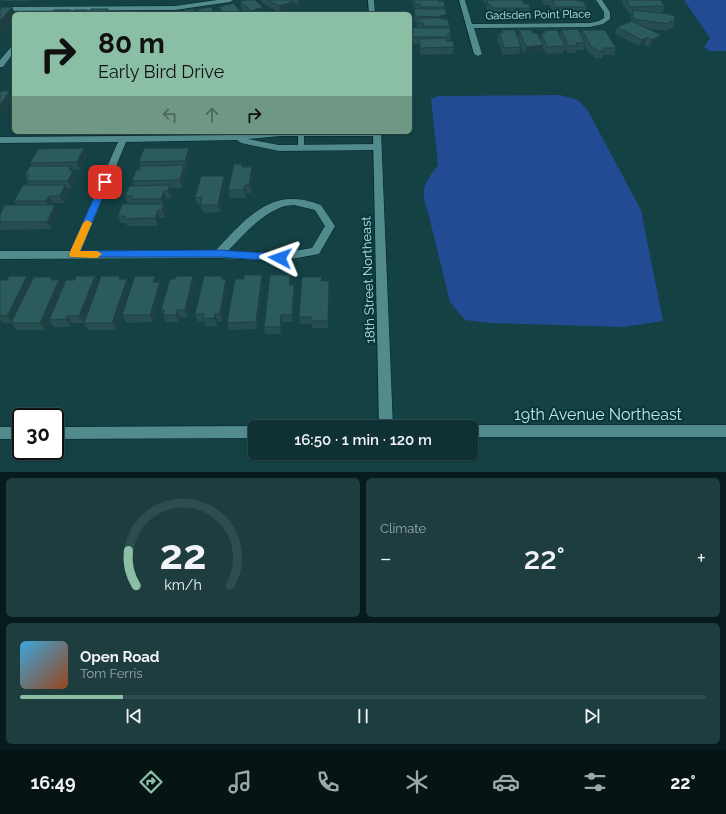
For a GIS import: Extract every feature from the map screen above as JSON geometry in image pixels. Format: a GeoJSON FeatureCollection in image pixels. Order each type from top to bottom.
{"type":"FeatureCollection","features":[{"type":"Feature","properties":{"kind":"street"},"geometry":{"type":"LineString","coordinates":[[42,12],[51,0]]}},
{"type":"Feature","properties":{"kind":"street"},"geometry":{"type":"LineString","coordinates":[[0,9],[175,8],[230,0]]}},
{"type":"Feature","properties":{"kind":"street"},"geometry":{"type":"LineString","coordinates":[[371,0],[372,12]]}},
{"type":"Feature","properties":{"kind":"street"},"geometry":{"type":"LineString","coordinates":[[462,0],[478,54]]}},
{"type":"Feature","properties":{"kind":"street","name":"Gadsden Point Place"},"geometry":{"type":"LineString","coordinates":[[470,26],[590,25],[601,23],[607,19],[607,12],[599,0]]}},
{"type":"Feature","properties":{"kind":"street"},"geometry":{"type":"LineString","coordinates":[[0,65],[12,50]]}},
{"type":"Feature","properties":{"kind":"street"},"geometry":{"type":"LineString","coordinates":[[0,140],[232,138],[270,134]]}},
{"type":"Feature","properties":{"kind":"street","name":"18th Street Northeast"},"geometry":{"type":"LineString","coordinates":[[377,134],[386,420]]}},
{"type":"Feature","properties":{"kind":"street"},"geometry":{"type":"LineString","coordinates":[[232,138],[279,148],[378,147]]}},
{"type":"Feature","properties":{"kind":"street"},"geometry":{"type":"LineString","coordinates":[[74,254],[123,139]]}},
{"type":"Feature","properties":{"kind":"street"},"geometry":{"type":"LineString","coordinates":[[0,255],[219,254],[280,258],[315,250],[330,226],[318,207],[292,202],[270,208],[248,225],[219,254]]}},
{"type":"Feature","properties":{"kind":"street","name":"19th Avenue Northeast"},"geometry":{"type":"LineString","coordinates":[[478,431],[726,431]]}},
{"type":"Feature","properties":{"kind":"street"},"geometry":{"type":"LineString","coordinates":[[64,433],[248,432]]}},
{"type":"Feature","properties":{"kind":"street"},"geometry":{"type":"LineString","coordinates":[[0,433],[12,433]]}},
{"type":"Feature","properties":{"kind":"lane"},"geometry":{"type":"LineString","coordinates":[[301,134],[301,148]]}},
{"type":"Feature","properties":{"kind":"water"},"geometry":{"type":"Polygon","coordinates":[[[684,0],[726,0],[726,51],[709,51],[704,47],[710,38],[684,0]]]}},
{"type":"Feature","properties":{"kind":"water"},"geometry":{"type":"Polygon","coordinates":[[[560,95],[578,100],[588,111],[641,210],[663,321],[623,327],[490,323],[465,320],[450,302],[424,197],[427,182],[438,165],[431,99],[438,96],[560,95]]]}},
{"type":"Feature","properties":{"kind":"building"},"geometry":{"type":"Polygon","coordinates":[[[255,0],[263,7],[251,11],[240,1],[255,0]]]}},
{"type":"Feature","properties":{"kind":"building"},"geometry":{"type":"Polygon","coordinates":[[[267,0],[289,0],[292,2],[279,6],[267,0]]]}},
{"type":"Feature","properties":{"kind":"building"},"geometry":{"type":"Polygon","coordinates":[[[414,0],[444,1],[445,7],[421,7],[420,4],[415,4],[414,0]]]}},
{"type":"Feature","properties":{"kind":"building"},"geometry":{"type":"Polygon","coordinates":[[[487,0],[522,0],[524,4],[529,4],[530,8],[493,8],[492,6],[489,6],[487,0]]]}},
{"type":"Feature","properties":{"kind":"building"},"geometry":{"type":"Polygon","coordinates":[[[552,0],[583,1],[587,7],[556,7],[552,0]]]}},
{"type":"Feature","properties":{"kind":"building"},"geometry":{"type":"Polygon","coordinates":[[[626,0],[660,0],[665,6],[631,7],[626,0]]]}},
{"type":"Feature","properties":{"kind":"building"},"geometry":{"type":"Polygon","coordinates":[[[234,3],[241,12],[223,12],[219,7],[234,3]]]}},
{"type":"Feature","properties":{"kind":"building"},"geometry":{"type":"Polygon","coordinates":[[[0,7],[12,7],[0,21],[0,7]]]}},
{"type":"Feature","properties":{"kind":"building"},"geometry":{"type":"Polygon","coordinates":[[[212,7],[213,11],[216,12],[199,12],[198,9],[212,7]]]}},
{"type":"Feature","properties":{"kind":"building"},"geometry":{"type":"Polygon","coordinates":[[[91,9],[108,9],[106,12],[89,12],[91,9]]]}},
{"type":"Feature","properties":{"kind":"building"},"geometry":{"type":"Polygon","coordinates":[[[194,9],[194,12],[184,12],[184,10],[194,9]]]}},
{"type":"Feature","properties":{"kind":"building"},"geometry":{"type":"Polygon","coordinates":[[[414,9],[445,9],[447,14],[437,17],[415,16],[414,9]]]}},
{"type":"Feature","properties":{"kind":"building"},"geometry":{"type":"Polygon","coordinates":[[[54,10],[71,10],[69,12],[52,12],[54,10]]]}},
{"type":"Feature","properties":{"kind":"building"},"geometry":{"type":"Polygon","coordinates":[[[74,10],[87,10],[86,12],[72,12],[74,10]]]}},
{"type":"Feature","properties":{"kind":"building"},"geometry":{"type":"Polygon","coordinates":[[[633,10],[669,14],[674,16],[675,22],[670,21],[670,24],[633,19],[633,10]]]}},
{"type":"Feature","properties":{"kind":"building"},"geometry":{"type":"Polygon","coordinates":[[[116,11],[132,11],[132,12],[116,11]]]}},
{"type":"Feature","properties":{"kind":"building"},"geometry":{"type":"Polygon","coordinates":[[[440,18],[448,20],[450,26],[424,26],[423,23],[418,23],[418,19],[440,18]]]}},
{"type":"Feature","properties":{"kind":"building"},"geometry":{"type":"Polygon","coordinates":[[[632,21],[661,35],[652,40],[647,37],[642,40],[617,27],[632,21]]]}},
{"type":"Feature","properties":{"kind":"building"},"geometry":{"type":"Polygon","coordinates":[[[412,28],[450,28],[451,34],[448,34],[448,37],[412,37],[412,28]]]}},
{"type":"Feature","properties":{"kind":"building"},"geometry":{"type":"Polygon","coordinates":[[[578,29],[585,43],[576,43],[578,46],[569,46],[561,30],[578,29]]]}},
{"type":"Feature","properties":{"kind":"building"},"geometry":{"type":"Polygon","coordinates":[[[502,30],[515,30],[521,47],[504,48],[499,33],[503,33],[502,30]]]}},
{"type":"Feature","properties":{"kind":"building"},"geometry":{"type":"Polygon","coordinates":[[[519,30],[532,30],[533,33],[537,33],[543,45],[526,47],[519,30]]]}},
{"type":"Feature","properties":{"kind":"building"},"geometry":{"type":"Polygon","coordinates":[[[544,30],[557,30],[565,46],[547,47],[541,33],[545,33],[544,30]]]}},
{"type":"Feature","properties":{"kind":"building"},"geometry":{"type":"Polygon","coordinates":[[[582,30],[605,30],[616,48],[603,48],[605,51],[597,51],[595,48],[592,48],[582,30]]]}},
{"type":"Feature","properties":{"kind":"building"},"geometry":{"type":"Polygon","coordinates":[[[446,38],[446,41],[453,41],[454,47],[421,48],[419,39],[446,38]]]}},
{"type":"Feature","properties":{"kind":"building"},"geometry":{"type":"Polygon","coordinates":[[[10,91],[0,105],[0,92],[10,91]]]}},
{"type":"Feature","properties":{"kind":"building"},"geometry":{"type":"Polygon","coordinates":[[[84,148],[77,162],[30,163],[38,149],[84,148]]]}},
{"type":"Feature","properties":{"kind":"building"},"geometry":{"type":"Polygon","coordinates":[[[144,148],[189,148],[185,161],[139,162],[144,148]]]}},
{"type":"Feature","properties":{"kind":"building"},"geometry":{"type":"Polygon","coordinates":[[[234,164],[242,164],[242,167],[252,167],[249,185],[245,185],[244,190],[228,190],[234,164]]]}},
{"type":"Feature","properties":{"kind":"building"},"geometry":{"type":"Polygon","coordinates":[[[184,165],[180,180],[132,181],[136,170],[139,170],[141,166],[184,165]]]}},
{"type":"Feature","properties":{"kind":"building"},"geometry":{"type":"Polygon","coordinates":[[[30,166],[71,166],[69,170],[73,170],[68,181],[26,181],[29,175],[25,175],[30,166]]]}},
{"type":"Feature","properties":{"kind":"building"},"geometry":{"type":"Polygon","coordinates":[[[201,176],[224,176],[218,205],[200,205],[202,197],[195,198],[201,176]]]}},
{"type":"Feature","properties":{"kind":"building"},"geometry":{"type":"Polygon","coordinates":[[[23,185],[65,185],[60,196],[49,196],[46,201],[14,201],[23,185]]]}},
{"type":"Feature","properties":{"kind":"building"},"geometry":{"type":"Polygon","coordinates":[[[170,185],[168,191],[164,191],[161,199],[131,199],[133,196],[125,196],[129,186],[170,185]]]}},
{"type":"Feature","properties":{"kind":"building"},"geometry":{"type":"Polygon","coordinates":[[[122,204],[164,204],[162,210],[158,210],[155,218],[124,219],[125,216],[118,216],[122,204]]]}},
{"type":"Feature","properties":{"kind":"building"},"geometry":{"type":"Polygon","coordinates":[[[5,205],[55,205],[47,222],[0,222],[0,214],[5,205]]]}},
{"type":"Feature","properties":{"kind":"building"},"geometry":{"type":"Polygon","coordinates":[[[244,275],[262,275],[256,322],[227,323],[235,279],[244,279],[244,275]]]}},
{"type":"Feature","properties":{"kind":"building"},"geometry":{"type":"Polygon","coordinates":[[[270,275],[290,275],[289,285],[294,285],[292,315],[281,315],[280,327],[264,327],[270,275]]]}},
{"type":"Feature","properties":{"kind":"building"},"geometry":{"type":"Polygon","coordinates":[[[9,276],[27,276],[7,316],[0,315],[0,280],[7,280],[9,276]]]}},
{"type":"Feature","properties":{"kind":"building"},"geometry":{"type":"Polygon","coordinates":[[[76,276],[95,276],[79,316],[67,316],[66,319],[49,320],[66,280],[75,280],[76,276]]]}},
{"type":"Feature","properties":{"kind":"building"},"geometry":{"type":"Polygon","coordinates":[[[101,276],[120,276],[119,279],[127,279],[112,323],[84,323],[101,276]]]}},
{"type":"Feature","properties":{"kind":"building"},"geometry":{"type":"Polygon","coordinates":[[[135,276],[155,276],[153,282],[160,282],[150,315],[122,315],[135,276]]]}},
{"type":"Feature","properties":{"kind":"building"},"geometry":{"type":"Polygon","coordinates":[[[176,276],[193,276],[185,310],[177,310],[176,315],[163,315],[165,310],[161,310],[170,279],[175,279],[176,276]]]}},
{"type":"Feature","properties":{"kind":"building"},"geometry":{"type":"Polygon","coordinates":[[[204,276],[222,276],[221,279],[226,279],[220,314],[215,314],[214,318],[203,319],[204,314],[195,314],[204,276]]]}},
{"type":"Feature","properties":{"kind":"building"},"geometry":{"type":"Polygon","coordinates":[[[34,277],[52,277],[51,280],[59,280],[40,323],[11,323],[34,277]]]}},
{"type":"Feature","properties":{"kind":"building"},"geometry":{"type":"Polygon","coordinates":[[[302,277],[322,277],[321,281],[329,281],[328,321],[311,321],[312,317],[299,317],[302,277]]]}},
{"type":"Feature","properties":{"kind":"slow traffic"},"geometry":{"type":"LineString","coordinates":[[87,223],[74,254],[97,254]]}},
{"type":"Feature","properties":{"kind":"route"},"geometry":{"type":"LineString","coordinates":[[105,182],[74,254],[219,254],[280,258]]}}]}
